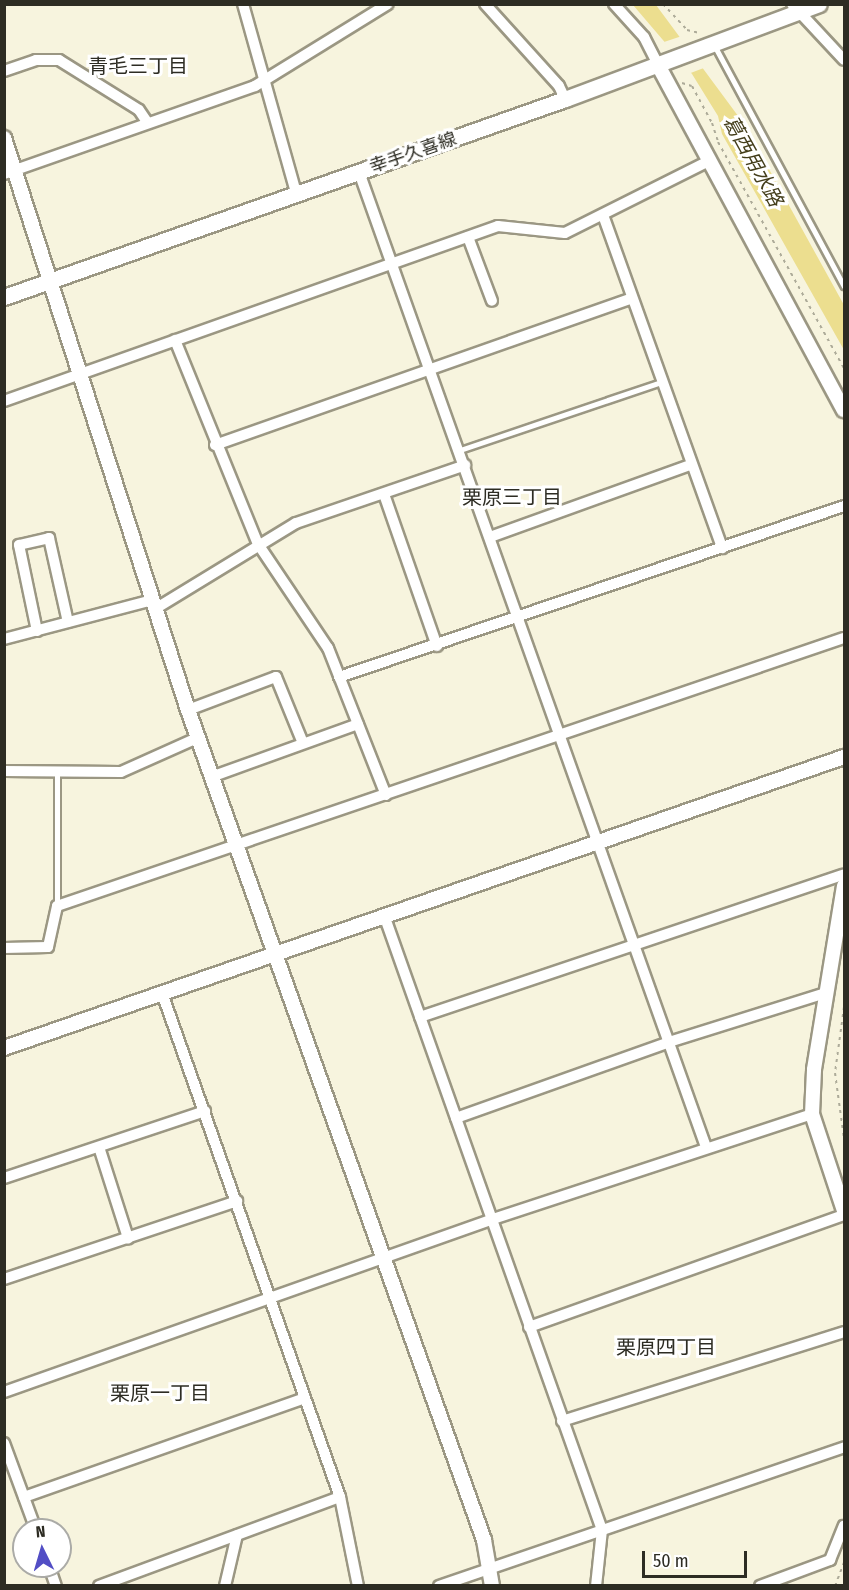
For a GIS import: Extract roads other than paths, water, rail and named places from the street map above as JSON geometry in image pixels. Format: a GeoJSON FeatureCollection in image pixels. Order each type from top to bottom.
{"type":"FeatureCollection","features":[{"type":"Feature","properties":{"kind":"main road","name":"幸手久喜線"},"geometry":{"type":"LineString","coordinates":[[4,297],[665,63],[796,8],[819,4]]}},
{"type":"Feature","properties":{"kind":"street"},"geometry":{"type":"LineString","coordinates":[[243,4],[296,193]]}},
{"type":"Feature","properties":{"kind":"street"},"geometry":{"type":"LineString","coordinates":[[10,172],[264,82],[388,4]]}},
{"type":"Feature","properties":{"kind":"street"},"geometry":{"type":"LineString","coordinates":[[485,4],[559,86],[565,99]]}},
{"type":"Feature","properties":{"kind":"street"},"geometry":{"type":"LineString","coordinates":[[614,4],[665,63],[711,160],[844,410]]}},
{"type":"Feature","properties":{"kind":"street"},"geometry":{"type":"LineString","coordinates":[[796,8],[844,60]]}},
{"type":"Feature","properties":{"kind":"street"},"geometry":{"type":"LineString","coordinates":[[4,71],[36,60],[59,60],[139,110],[147,122]]}},
{"type":"Feature","properties":{"kind":"street"},"geometry":{"type":"LineString","coordinates":[[4,138],[10,172],[50,281],[78,374],[197,738],[383,1257],[490,1568],[492,1586]]}},
{"type":"Feature","properties":{"kind":"street"},"geometry":{"type":"LineString","coordinates":[[4,400],[504,225],[558,234],[603,215],[711,160]]}},
{"type":"Feature","properties":{"kind":"street"},"geometry":{"type":"LineString","coordinates":[[358,172],[432,371],[518,620],[706,1147]]}},
{"type":"Feature","properties":{"kind":"street"},"geometry":{"type":"LineString","coordinates":[[603,215],[690,465],[722,548]]}},
{"type":"Feature","properties":{"kind":"street"},"geometry":{"type":"LineString","coordinates":[[468,237],[492,301]]}},
{"type":"Feature","properties":{"kind":"street"},"geometry":{"type":"LineString","coordinates":[[215,445],[432,371],[632,298]]}},
{"type":"Feature","properties":{"kind":"street"},"geometry":{"type":"LineString","coordinates":[[175,340],[215,445],[258,544],[328,648],[386,795]]}},
{"type":"Feature","properties":{"kind":"street"},"geometry":{"type":"LineString","coordinates":[[4,639],[68,622],[154,604],[296,523],[465,465]]}},
{"type":"Feature","properties":{"kind":"street"},"geometry":{"type":"LineString","coordinates":[[490,537],[690,465]]}},
{"type":"Feature","properties":{"kind":"street"},"geometry":{"type":"LineString","coordinates":[[384,494],[437,646]]}},
{"type":"Feature","properties":{"kind":"street"},"geometry":{"type":"LineString","coordinates":[[339,677],[518,620],[844,506]]}},
{"type":"Feature","properties":{"kind":"street"},"geometry":{"type":"LineString","coordinates":[[37,631],[19,544],[48,538],[68,622]]}},
{"type":"Feature","properties":{"kind":"street"},"geometry":{"type":"LineString","coordinates":[[4,948],[48,947],[57,906],[844,638]]}},
{"type":"Feature","properties":{"kind":"street"},"geometry":{"type":"LineString","coordinates":[[188,710],[276,677],[303,743]]}},
{"type":"Feature","properties":{"kind":"street"},"geometry":{"type":"LineString","coordinates":[[211,777],[358,724]]}},
{"type":"Feature","properties":{"kind":"street"},"geometry":{"type":"LineString","coordinates":[[4,771],[121,772],[197,738]]}},
{"type":"Feature","properties":{"kind":"street"},"geometry":{"type":"LineString","coordinates":[[4,1048],[844,757]]}},
{"type":"Feature","properties":{"kind":"street"},"geometry":{"type":"LineString","coordinates":[[420,1017],[633,943],[844,874]]}},
{"type":"Feature","properties":{"kind":"street"},"geometry":{"type":"LineString","coordinates":[[528,1326],[844,1213],[812,1114],[825,993],[844,886]]}},
{"type":"Feature","properties":{"kind":"street"},"geometry":{"type":"LineString","coordinates":[[384,915],[602,1530],[596,1586]]}},
{"type":"Feature","properties":{"kind":"street"},"geometry":{"type":"LineString","coordinates":[[162,993],[206,1111],[340,1497],[357,1586]]}},
{"type":"Feature","properties":{"kind":"street"},"geometry":{"type":"LineString","coordinates":[[456,1118],[669,1042],[825,993]]}},
{"type":"Feature","properties":{"kind":"street"},"geometry":{"type":"LineString","coordinates":[[4,1178],[206,1111]]}},
{"type":"Feature","properties":{"kind":"street"},"geometry":{"type":"LineString","coordinates":[[4,1392],[493,1219],[812,1114]]}},
{"type":"Feature","properties":{"kind":"street"},"geometry":{"type":"LineString","coordinates":[[99,1147],[128,1238]]}},
{"type":"Feature","properties":{"kind":"street"},"geometry":{"type":"LineString","coordinates":[[4,1279],[237,1201]]}},
{"type":"Feature","properties":{"kind":"street"},"geometry":{"type":"LineString","coordinates":[[562,1421],[844,1332]]}},
{"type":"Feature","properties":{"kind":"street"},"geometry":{"type":"LineString","coordinates":[[24,1497],[306,1398]]}},
{"type":"Feature","properties":{"kind":"street"},"geometry":{"type":"LineString","coordinates":[[4,1443],[32,1518]]}},
{"type":"Feature","properties":{"kind":"street"},"geometry":{"type":"LineString","coordinates":[[439,1586],[844,1447]]}},
{"type":"Feature","properties":{"kind":"street"},"geometry":{"type":"LineString","coordinates":[[99,1586],[340,1497]]}},
{"type":"Feature","properties":{"kind":"street"},"geometry":{"type":"LineString","coordinates":[[760,1586],[782,1582],[834,1557],[844,1526]]}},
{"type":"Feature","properties":{"kind":"street"},"geometry":{"type":"LineString","coordinates":[[225,1586],[237,1535]]}},
{"type":"Feature","properties":{"kind":"lane"},"geometry":{"type":"LineString","coordinates":[[710,46],[844,286]]}},
{"type":"Feature","properties":{"kind":"lane"},"geometry":{"type":"LineString","coordinates":[[460,450],[661,382]]}},
{"type":"Feature","properties":{"kind":"lane"},"geometry":{"type":"LineString","coordinates":[[57,770],[57,906]]}},
{"type":"Feature","properties":{"kind":"water","name":"葛西用水路"},"geometry":{"type":"Polygon","coordinates":[[[633,5],[656,5],[744,124],[844,305],[844,350],[722,134],[718,116],[692,74],[633,5]]]}},
{"type":"Feature","properties":{"kind":"district","name":"青毛三丁目"},"geometry":{"type":"Point","coordinates":[138,66]}},
{"type":"Feature","properties":{"kind":"district","name":"栗原三丁目"},"geometry":{"type":"Point","coordinates":[512,497]}},
{"type":"Feature","properties":{"kind":"district","name":"栗原四丁目"},"geometry":{"type":"Point","coordinates":[666,1347]}},
{"type":"Feature","properties":{"kind":"district","name":"栗原一丁目"},"geometry":{"type":"Point","coordinates":[160,1393]}}]}
